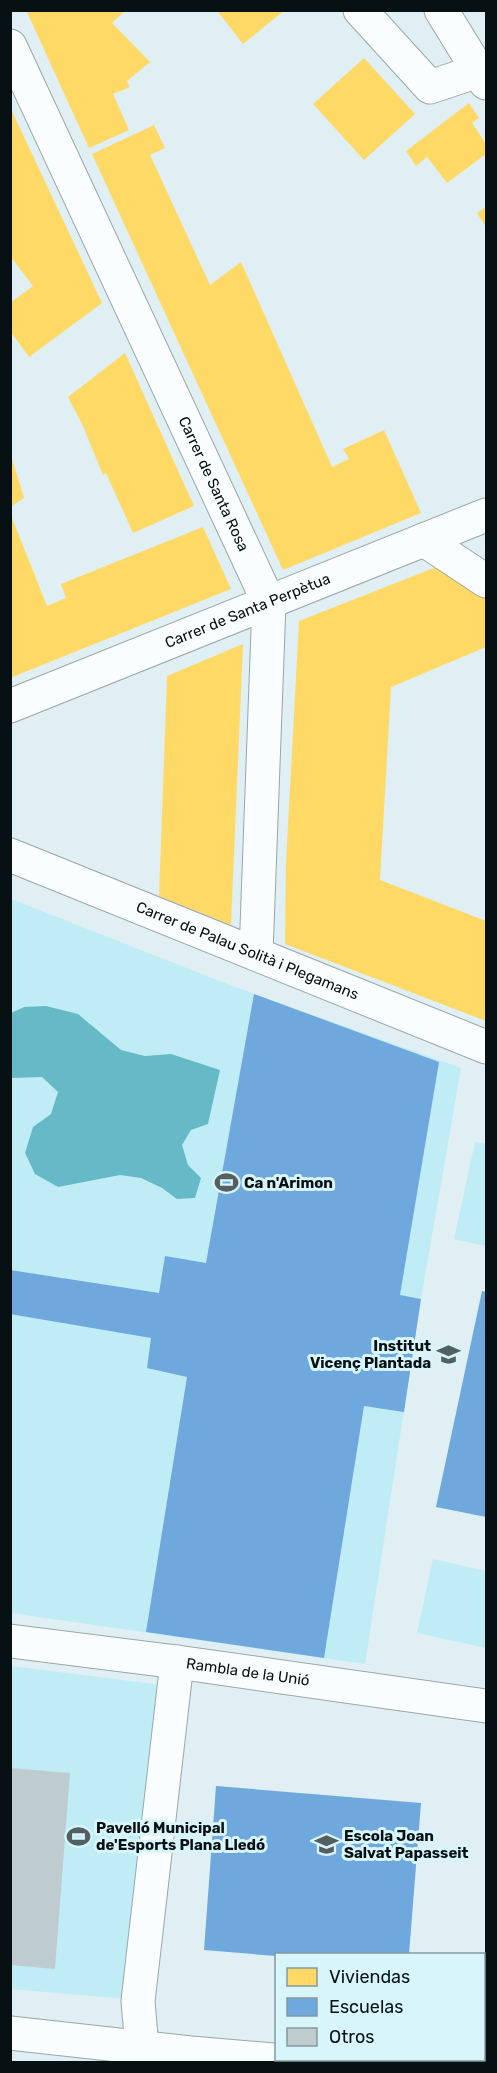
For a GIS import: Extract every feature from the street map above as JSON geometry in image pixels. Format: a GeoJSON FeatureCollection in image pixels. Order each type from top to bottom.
{"type":"FeatureCollection","features":[{"type":"Feature","properties":{"kind":"street"},"geometry":{"type":"LineString","coordinates":[[360,10],[430,87],[482,77],[441,10]]}},
{"type":"Feature","properties":{"kind":"street","name":"Carrer de Santa Rosa"},"geometry":{"type":"LineString","coordinates":[[10,46],[269,603],[256,954]]}},
{"type":"Feature","properties":{"kind":"street","name":"Carrer de Santa Perpètua"},"geometry":{"type":"LineString","coordinates":[[10,706],[486,515]]}},
{"type":"Feature","properties":{"kind":"street"},"geometry":{"type":"LineString","coordinates":[[424,540],[486,580]]}},
{"type":"Feature","properties":{"kind":"street","name":"Carrer de Palau Solità i Plegamans"},"geometry":{"type":"LineString","coordinates":[[10,855],[486,1047]]}},
{"type":"Feature","properties":{"kind":"street","name":"Rambla de la Unió"},"geometry":{"type":"LineString","coordinates":[[10,1641],[486,1706]]}},
{"type":"Feature","properties":{"kind":"street"},"geometry":{"type":"LineString","coordinates":[[141,2055],[138,2001],[177,1662]]}},
{"type":"Feature","properties":{"kind":"street"},"geometry":{"type":"LineString","coordinates":[[10,2033],[141,2055],[297,2062]]}},
{"type":"Feature","properties":{"kind":"shaded area","name":"Ca n'Arimon"},"geometry":{"type":"Polygon","coordinates":[[[11,899],[235,987],[461,1068],[421,1299],[365,1664],[11,1613],[11,899]]]}},
{"type":"Feature","properties":{"kind":"shaded area"},"geometry":{"type":"Polygon","coordinates":[[[475,1142],[486,1144],[486,1246],[454,1239],[475,1142]]]}},
{"type":"Feature","properties":{"kind":"shaded area"},"geometry":{"type":"Polygon","coordinates":[[[433,1559],[486,1571],[486,1648],[417,1633],[433,1559]]]}},
{"type":"Feature","properties":{"kind":"shaded area","name":"Pavelló Municipal de'Esports Plana Lledó"},"geometry":{"type":"Polygon","coordinates":[[[11,1666],[162,1685],[127,1999],[11,1989],[11,1666]]]}},
{"type":"Feature","properties":{"kind":"water"},"geometry":{"type":"Polygon","coordinates":[[[46,1006],[78,1014],[121,1050],[145,1056],[171,1054],[220,1070],[208,1124],[191,1130],[182,1145],[188,1165],[201,1178],[195,1198],[177,1199],[162,1188],[141,1178],[120,1175],[58,1187],[35,1174],[25,1153],[33,1127],[51,1114],[58,1092],[42,1077],[11,1078],[11,1013],[24,1007],[46,1006]]]}},
{"type":"Feature","properties":{"kind":"building: Viviendas"},"geometry":{"type":"Polygon","coordinates":[[[26,10],[126,10],[112,23],[150,62],[127,81],[130,87],[113,94],[129,130],[89,148],[26,10]]]}},
{"type":"Feature","properties":{"kind":"building: Viviendas"},"geometry":{"type":"Polygon","coordinates":[[[220,10],[285,10],[243,44],[218,12],[220,10]]]}},
{"type":"Feature","properties":{"kind":"building: Viviendas"},"geometry":{"type":"Polygon","coordinates":[[[364,58],[415,114],[364,160],[313,104],[364,58]]]}},
{"type":"Feature","properties":{"kind":"building: Viviendas"},"geometry":{"type":"Polygon","coordinates":[[[469,103],[479,118],[472,123],[486,144],[486,154],[447,183],[427,157],[416,166],[406,151],[469,103]]]}},
{"type":"Feature","properties":{"kind":"building: Viviendas"},"geometry":{"type":"Polygon","coordinates":[[[10,107],[102,303],[29,357],[10,331],[10,303],[33,286],[10,256],[10,107]]]}},
{"type":"Feature","properties":{"kind":"building: Viviendas"},"geometry":{"type":"Polygon","coordinates":[[[154,125],[165,148],[150,155],[210,285],[241,262],[332,467],[349,459],[343,449],[384,430],[421,513],[283,570],[92,154],[154,125]]]}},
{"type":"Feature","properties":{"kind":"building: Viviendas"},"geometry":{"type":"Polygon","coordinates":[[[486,207],[486,227],[477,213],[486,207]]]}},
{"type":"Feature","properties":{"kind":"building: Viviendas"},"geometry":{"type":"Polygon","coordinates":[[[125,353],[194,506],[133,533],[106,473],[103,475],[83,426],[68,397],[125,353]]]}},
{"type":"Feature","properties":{"kind":"building: Viviendas"},"geometry":{"type":"Polygon","coordinates":[[[10,452],[24,498],[10,507],[10,452]]]}},
{"type":"Feature","properties":{"kind":"building: Viviendas"},"geometry":{"type":"Polygon","coordinates":[[[10,513],[47,606],[66,598],[61,584],[203,527],[231,589],[10,678],[10,513]]]}},
{"type":"Feature","properties":{"kind":"building: Viviendas"},"geometry":{"type":"Polygon","coordinates":[[[444,564],[486,592],[486,647],[391,687],[380,880],[486,921],[486,1021],[285,944],[286,863],[299,621],[444,564]]]}},
{"type":"Feature","properties":{"kind":"building: Viviendas"},"geometry":{"type":"Polygon","coordinates":[[[243,644],[231,925],[159,896],[167,676],[243,644]]]}},
{"type":"Feature","properties":{"kind":"building: Escuelas"},"geometry":{"type":"Polygon","coordinates":[[[254,994],[439,1062],[400,1295],[421,1299],[404,1412],[364,1406],[324,1658],[146,1632],[187,1377],[147,1368],[151,1338],[10,1314],[10,1270],[159,1293],[165,1256],[206,1263],[254,994]]]}},
{"type":"Feature","properties":{"kind":"building: Escuelas"},"geometry":{"type":"Polygon","coordinates":[[[482,1291],[486,1292],[486,1517],[436,1507],[482,1291]]]}},
{"type":"Feature","properties":{"kind":"building: Escuelas"},"geometry":{"type":"Polygon","coordinates":[[[216,1786],[421,1803],[409,1953],[275,1953],[275,1956],[204,1950],[216,1786]]]}},
{"type":"Feature","properties":{"kind":"building: Otros"},"geometry":{"type":"Polygon","coordinates":[[[10,1768],[70,1773],[55,1969],[10,1965],[10,1768]]]}},
{"type":"Feature","properties":{"kind":"place","name":"Ca n'Arimon"},"geometry":{"type":"Point","coordinates":[226,1183]}},
{"type":"Feature","properties":{"kind":"place","name":"Institut Vicenç Plantada"},"geometry":{"type":"Point","coordinates":[449,1355]}},
{"type":"Feature","properties":{"kind":"place","name":"Pavelló Municipal de'Esports Plana Lledó"},"geometry":{"type":"Point","coordinates":[78,1837]}},
{"type":"Feature","properties":{"kind":"place","name":"Escola Joan Salvat Papasseit"},"geometry":{"type":"Point","coordinates":[326,1845]}}]}
